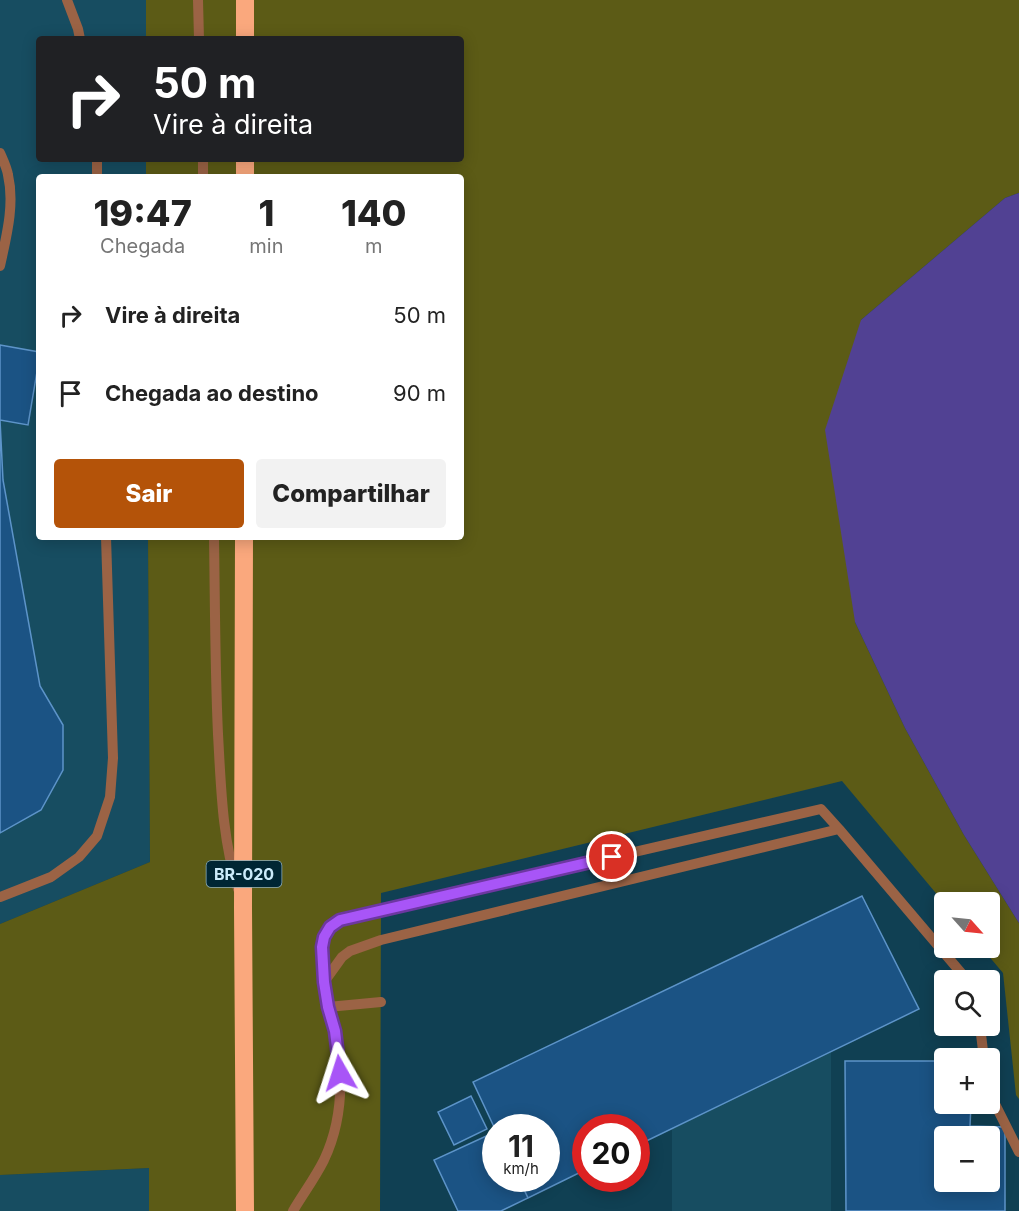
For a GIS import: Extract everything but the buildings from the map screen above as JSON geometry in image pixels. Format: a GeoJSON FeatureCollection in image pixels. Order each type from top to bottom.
{"type":"FeatureCollection","features":[{"type":"Feature","properties":{"kind":"highway"},"geometry":{"type":"LineString","coordinates":[[245,0],[245,36]]}},
{"type":"Feature","properties":{"kind":"highway","name":"BR-020"},"geometry":{"type":"LineString","coordinates":[[244,540],[245,1211]]}},
{"type":"Feature","properties":{"kind":"lane"},"geometry":{"type":"LineString","coordinates":[[67,0],[79,36]]}},
{"type":"Feature","properties":{"kind":"lane"},"geometry":{"type":"LineString","coordinates":[[198,0],[199,36]]}},
{"type":"Feature","properties":{"kind":"lane"},"geometry":{"type":"LineString","coordinates":[[0,153],[8,175],[10,195],[7,232],[0,266]]}},
{"type":"Feature","properties":{"kind":"lane"},"geometry":{"type":"LineString","coordinates":[[0,897],[51,877],[79,857],[97,836],[110,797],[113,758],[106,540]]}},
{"type":"Feature","properties":{"kind":"lane"},"geometry":{"type":"LineString","coordinates":[[214,540],[220,782],[230,865],[243,907]]}},
{"type":"Feature","properties":{"kind":"lane"},"geometry":{"type":"LineString","coordinates":[[292,1211],[323,1161],[335,1128],[341,1086],[335,1031],[324,982],[322,947],[324,937],[330,927],[340,920],[821,808],[959,970]]}},
{"type":"Feature","properties":{"kind":"lane"},"geometry":{"type":"LineString","coordinates":[[324,982],[342,957],[350,951],[381,940],[839,829]]}},
{"type":"Feature","properties":{"kind":"lane"},"geometry":{"type":"LineString","coordinates":[[328,1007],[381,1002]]}},
{"type":"Feature","properties":{"kind":"lane"},"geometry":{"type":"LineString","coordinates":[[1000,1114],[1019,1152]]}},
{"type":"Feature","properties":{"kind":"shaded area"},"geometry":{"type":"Polygon","coordinates":[[[0,0],[146,0],[146,36],[36,36],[36,162],[146,162],[146,174],[36,174],[36,540],[148,540],[150,862],[0,924],[0,0]]]}},
{"type":"Feature","properties":{"kind":"shaded area"},"geometry":{"type":"Polygon","coordinates":[[[146,0],[1019,0],[1019,193],[1005,198],[861,320],[855,622],[905,728],[964,835],[1000,892],[935,892],[842,781],[381,893],[380,1211],[149,1211],[149,1168],[0,1175],[0,924],[150,862],[148,540],[464,540],[464,174],[146,174],[146,162],[464,162],[464,36],[146,36],[146,0]]]}},
{"type":"Feature","properties":{"kind":"shaded area"},"geometry":{"type":"Polygon","coordinates":[[[1019,193],[1019,923],[964,835],[905,728],[855,622],[825,430],[861,320],[1005,198],[1019,193]]]}},
{"type":"Feature","properties":{"kind":"shaded area"},"geometry":{"type":"Polygon","coordinates":[[[1000,893],[1019,923],[1019,1099],[1016,1095],[1003,973],[990,958],[1000,958],[1000,893]]]}},
{"type":"Feature","properties":{"kind":"shaded area"},"geometry":{"type":"Polygon","coordinates":[[[831,1052],[831,1211],[672,1211],[672,1128],[831,1052]]]}},
{"type":"Feature","properties":{"kind":"shaded area"},"geometry":{"type":"Polygon","coordinates":[[[149,1168],[149,1211],[0,1211],[0,1175],[149,1168]]]}},
{"type":"Feature","properties":{"kind":"route"},"geometry":{"type":"LineString","coordinates":[[340,1073],[322,958],[324,937],[330,927],[340,920],[612,857]]}}]}
